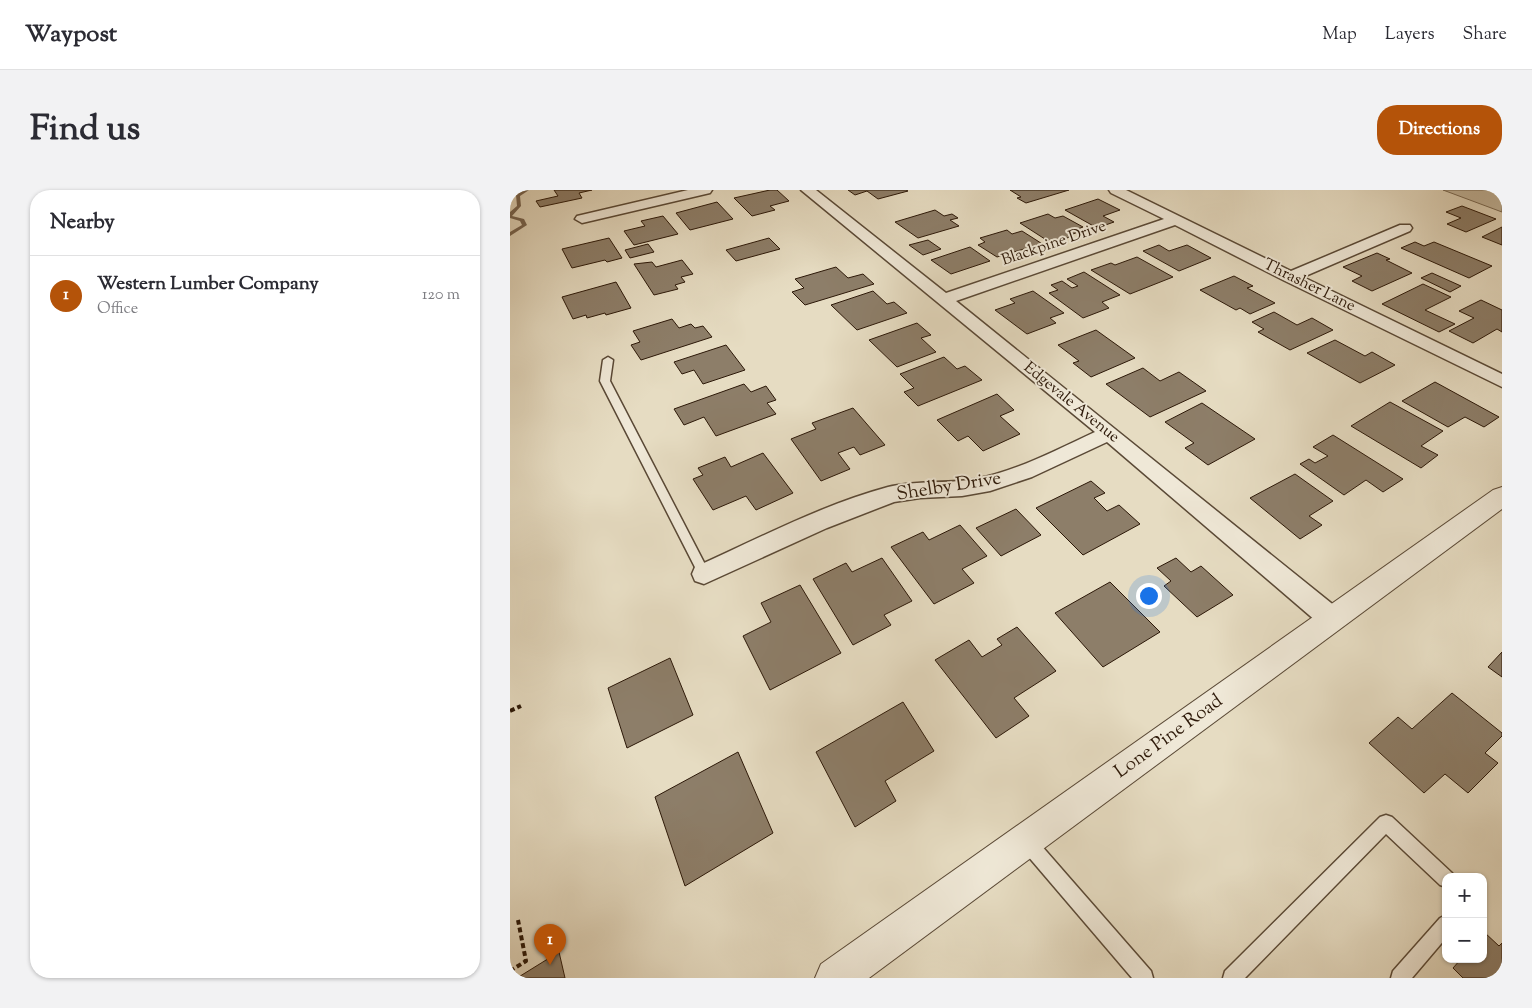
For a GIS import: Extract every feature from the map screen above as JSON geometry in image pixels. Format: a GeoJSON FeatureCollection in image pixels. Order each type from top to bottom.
{"type":"FeatureCollection","features":[{"type":"Feature","properties":{"kind":"street"},"geometry":{"type":"LineString","coordinates":[[582,219],[705,190]]}},
{"type":"Feature","properties":{"kind":"street","name":"Edgevale Avenue"},"geometry":{"type":"LineString","coordinates":[[808,190],[1109,433],[1332,619]]}},
{"type":"Feature","properties":{"kind":"street","name":"Thrasher Lane"},"geometry":{"type":"LineString","coordinates":[[1116,190],[1502,381]]}},
{"type":"Feature","properties":{"kind":"street","name":"Blackpine Drive"},"geometry":{"type":"LineString","coordinates":[[943,300],[1176,220]]}},
{"type":"Feature","properties":{"kind":"street"},"geometry":{"type":"LineString","coordinates":[[1289,277],[1405,228]]}},
{"type":"Feature","properties":{"kind":"street","name":"Shelby Drive"},"geometry":{"type":"LineString","coordinates":[[704,574],[851,510],[891,495],[926,488],[971,487],[1003,480],[1109,433]]}},
{"type":"Feature","properties":{"kind":"street","name":"Lone Pine Road"},"geometry":{"type":"LineString","coordinates":[[835,978],[1502,496]]}},
{"type":"Feature","properties":{"kind":"lane"},"geometry":{"type":"LineString","coordinates":[[608,360],[606,381],[704,574]]}},
{"type":"Feature","properties":{"kind":"lane"},"geometry":{"type":"LineString","coordinates":[[1232,978],[1386,824],[1442,875]]}},
{"type":"Feature","properties":{"kind":"lane"},"geometry":{"type":"LineString","coordinates":[[1025,840],[1144,978]]}},
{"type":"Feature","properties":{"kind":"lane"},"geometry":{"type":"LineString","coordinates":[[1400,978],[1442,929]]}},
{"type":"Feature","properties":{"kind":"path"},"geometry":{"type":"LineString","coordinates":[[510,711],[521,706]]}},
{"type":"Feature","properties":{"kind":"path"},"geometry":{"type":"LineString","coordinates":[[510,971],[526,961],[518,920]]}},
{"type":"Feature","properties":{"kind":"shaded area"},"geometry":{"type":"Polygon","coordinates":[[[1443,190],[1502,190],[1502,212],[1443,190]]]}},
{"type":"Feature","properties":{"kind":"building"},"geometry":{"type":"Polygon","coordinates":[[[554,190],[592,190],[579,193],[582,198],[540,207],[536,201],[558,196],[554,190]]]}},
{"type":"Feature","properties":{"kind":"building"},"geometry":{"type":"Polygon","coordinates":[[[777,190],[789,201],[770,206],[775,210],[752,216],[734,198],[777,190]]]}},
{"type":"Feature","properties":{"kind":"building"},"geometry":{"type":"Polygon","coordinates":[[[848,190],[908,191],[878,199],[867,191],[855,195],[848,190]]]}},
{"type":"Feature","properties":{"kind":"building"},"geometry":{"type":"Polygon","coordinates":[[[1010,190],[1069,190],[1026,203],[1017,198],[1021,197],[1010,190]]]}},
{"type":"Feature","properties":{"kind":"building"},"geometry":{"type":"Polygon","coordinates":[[[1098,199],[1120,210],[1103,216],[1114,222],[1097,228],[1065,210],[1098,199]]]}},
{"type":"Feature","properties":{"kind":"building"},"geometry":{"type":"Polygon","coordinates":[[[717,202],[733,219],[690,230],[676,213],[717,202]]]}},
{"type":"Feature","properties":{"kind":"building"},"geometry":{"type":"Polygon","coordinates":[[[1462,206],[1496,219],[1466,232],[1447,224],[1461,218],[1446,212],[1462,206]]]}},
{"type":"Feature","properties":{"kind":"building"},"geometry":{"type":"Polygon","coordinates":[[[935,210],[944,216],[952,214],[958,218],[950,220],[959,226],[918,238],[895,222],[935,210]]]}},
{"type":"Feature","properties":{"kind":"building"},"geometry":{"type":"Polygon","coordinates":[[[1048,214],[1055,218],[1063,216],[1083,227],[1075,230],[1078,232],[1068,236],[1070,237],[1051,243],[1020,223],[1048,214]]]}},
{"type":"Feature","properties":{"kind":"building"},"geometry":{"type":"Polygon","coordinates":[[[663,216],[678,234],[634,245],[624,231],[645,226],[641,221],[663,216]]]}},
{"type":"Feature","properties":{"kind":"building"},"geometry":{"type":"Polygon","coordinates":[[[1502,227],[1502,245],[1482,237],[1502,227]]]}},
{"type":"Feature","properties":{"kind":"building"},"geometry":{"type":"Polygon","coordinates":[[[1007,230],[1012,234],[1022,231],[1044,245],[1027,251],[1024,249],[997,257],[978,245],[985,242],[980,238],[1007,230]]]}},
{"type":"Feature","properties":{"kind":"building"},"geometry":{"type":"Polygon","coordinates":[[[609,238],[622,258],[572,268],[562,249],[609,238]]]}},
{"type":"Feature","properties":{"kind":"building"},"geometry":{"type":"Polygon","coordinates":[[[769,238],[780,249],[736,261],[726,250],[769,238]]]}},
{"type":"Feature","properties":{"kind":"building"},"geometry":{"type":"Polygon","coordinates":[[[928,240],[941,249],[923,255],[909,245],[928,240]]]}},
{"type":"Feature","properties":{"kind":"building"},"geometry":{"type":"Polygon","coordinates":[[[1415,242],[1424,246],[1434,242],[1492,266],[1469,278],[1401,248],[1415,242]]]}},
{"type":"Feature","properties":{"kind":"building"},"geometry":{"type":"Polygon","coordinates":[[[648,244],[654,252],[630,258],[625,250],[648,244]]]}},
{"type":"Feature","properties":{"kind":"building"},"geometry":{"type":"Polygon","coordinates":[[[1159,245],[1169,251],[1187,245],[1211,258],[1179,271],[1143,251],[1159,245]]]}},
{"type":"Feature","properties":{"kind":"building"},"geometry":{"type":"Polygon","coordinates":[[[970,247],[990,261],[951,274],[931,260],[970,247]]]}},
{"type":"Feature","properties":{"kind":"building"},"geometry":{"type":"Polygon","coordinates":[[[1377,253],[1390,259],[1386,260],[1412,273],[1372,291],[1352,281],[1362,276],[1343,267],[1377,253]]]}},
{"type":"Feature","properties":{"kind":"building"},"geometry":{"type":"Polygon","coordinates":[[[1137,257],[1173,277],[1130,294],[1091,270],[1111,263],[1115,265],[1137,257]]]}},
{"type":"Feature","properties":{"kind":"building"},"geometry":{"type":"Polygon","coordinates":[[[682,260],[693,274],[681,277],[685,282],[675,285],[678,289],[654,295],[634,264],[652,262],[656,267],[682,260]]]}},
{"type":"Feature","properties":{"kind":"building"},"geometry":{"type":"Polygon","coordinates":[[[836,267],[848,278],[863,274],[874,284],[805,305],[792,292],[804,288],[795,279],[836,267]]]}},
{"type":"Feature","properties":{"kind":"building"},"geometry":{"type":"Polygon","coordinates":[[[1084,272],[1120,295],[1102,302],[1109,308],[1083,318],[1049,293],[1058,290],[1051,285],[1062,281],[1072,288],[1078,286],[1067,279],[1084,272]]]}},
{"type":"Feature","properties":{"kind":"building"},"geometry":{"type":"Polygon","coordinates":[[[1432,273],[1461,286],[1450,292],[1421,278],[1432,273]]]}},
{"type":"Feature","properties":{"kind":"building"},"geometry":{"type":"Polygon","coordinates":[[[1234,276],[1253,286],[1247,288],[1275,303],[1250,314],[1240,308],[1236,310],[1200,290],[1234,276]]]}},
{"type":"Feature","properties":{"kind":"building"},"geometry":{"type":"Polygon","coordinates":[[[616,282],[631,308],[606,315],[605,313],[587,318],[586,315],[573,319],[562,297],[616,282]]]}},
{"type":"Feature","properties":{"kind":"building"},"geometry":{"type":"Polygon","coordinates":[[[1423,284],[1451,297],[1425,310],[1455,324],[1439,332],[1382,304],[1423,284]]]}},
{"type":"Feature","properties":{"kind":"building"},"geometry":{"type":"Polygon","coordinates":[[[873,291],[887,304],[894,302],[907,313],[857,330],[831,305],[873,291]]]}},
{"type":"Feature","properties":{"kind":"building"},"geometry":{"type":"Polygon","coordinates":[[[1033,291],[1064,313],[1050,318],[1056,323],[1027,334],[995,310],[1015,303],[1010,299],[1033,291]]]}},
{"type":"Feature","properties":{"kind":"building"},"geometry":{"type":"Polygon","coordinates":[[[1481,300],[1502,310],[1502,332],[1497,329],[1473,343],[1449,331],[1474,318],[1459,311],[1481,300]]]}},
{"type":"Feature","properties":{"kind":"building"},"geometry":{"type":"Polygon","coordinates":[[[1274,312],[1297,325],[1312,318],[1333,330],[1290,350],[1258,332],[1264,329],[1252,322],[1274,312]]]}},
{"type":"Feature","properties":{"kind":"building"},"geometry":{"type":"Polygon","coordinates":[[[672,319],[679,328],[691,324],[695,328],[703,326],[712,337],[641,360],[631,345],[640,342],[633,331],[672,319]]]}},
{"type":"Feature","properties":{"kind":"building"},"geometry":{"type":"Polygon","coordinates":[[[917,323],[931,335],[921,338],[936,352],[897,367],[869,340],[917,323]]]}},
{"type":"Feature","properties":{"kind":"building"},"geometry":{"type":"Polygon","coordinates":[[[1096,330],[1135,358],[1091,377],[1073,363],[1079,361],[1058,345],[1096,330]]]}},
{"type":"Feature","properties":{"kind":"building"},"geometry":{"type":"Polygon","coordinates":[[[1335,340],[1365,356],[1372,352],[1395,365],[1360,383],[1307,353],[1335,340]]]}},
{"type":"Feature","properties":{"kind":"building"},"geometry":{"type":"Polygon","coordinates":[[[726,345],[745,370],[703,384],[694,370],[682,374],[674,362],[726,345]]]}},
{"type":"Feature","properties":{"kind":"building"},"geometry":{"type":"Polygon","coordinates":[[[944,357],[957,369],[965,366],[982,380],[918,406],[904,392],[914,388],[900,374],[944,357]]]}},
{"type":"Feature","properties":{"kind":"building"},"geometry":{"type":"Polygon","coordinates":[[[1143,368],[1160,381],[1179,372],[1206,391],[1150,417],[1106,384],[1143,368]]]}},
{"type":"Feature","properties":{"kind":"building"},"geometry":{"type":"Polygon","coordinates":[[[1435,382],[1499,417],[1484,427],[1465,417],[1448,427],[1402,401],[1435,382]]]}},
{"type":"Feature","properties":{"kind":"building"},"geometry":{"type":"Polygon","coordinates":[[[744,384],[751,392],[766,386],[776,400],[767,403],[776,414],[716,436],[704,417],[684,425],[674,409],[744,384]]]}},
{"type":"Feature","properties":{"kind":"building"},"geometry":{"type":"Polygon","coordinates":[[[997,394],[1014,410],[1000,416],[1020,434],[983,451],[968,436],[958,441],[937,420],[997,394]]]}},
{"type":"Feature","properties":{"kind":"building"},"geometry":{"type":"Polygon","coordinates":[[[1390,402],[1443,431],[1421,446],[1438,455],[1421,468],[1351,426],[1390,402]]]}},
{"type":"Feature","properties":{"kind":"building"},"geometry":{"type":"Polygon","coordinates":[[[1202,403],[1255,439],[1208,465],[1185,448],[1194,443],[1165,422],[1202,403]]]}},
{"type":"Feature","properties":{"kind":"building"},"geometry":{"type":"Polygon","coordinates":[[[853,408],[885,445],[860,455],[854,447],[838,453],[850,469],[821,481],[791,439],[816,429],[812,423],[853,408]]]}},
{"type":"Feature","properties":{"kind":"building"},"geometry":{"type":"Polygon","coordinates":[[[1333,435],[1403,479],[1383,492],[1366,480],[1344,495],[1300,464],[1309,459],[1315,463],[1328,456],[1313,447],[1333,435]]]}},
{"type":"Feature","properties":{"kind":"building"},"geometry":{"type":"Polygon","coordinates":[[[763,453],[793,493],[756,510],[746,496],[713,510],[693,479],[703,475],[698,468],[725,457],[731,467],[763,453]]]}},
{"type":"Feature","properties":{"kind":"building"},"geometry":{"type":"Polygon","coordinates":[[[1295,474],[1333,501],[1309,516],[1322,525],[1300,539],[1250,498],[1295,474]]]}},
{"type":"Feature","properties":{"kind":"building"},"geometry":{"type":"Polygon","coordinates":[[[1091,481],[1105,493],[1094,498],[1107,511],[1119,505],[1140,524],[1083,555],[1036,508],[1091,481]]]}},
{"type":"Feature","properties":{"kind":"building"},"geometry":{"type":"Polygon","coordinates":[[[1016,509],[1041,535],[1001,556],[976,528],[1016,509]]]}},
{"type":"Feature","properties":{"kind":"building"},"geometry":{"type":"Polygon","coordinates":[[[960,525],[987,556],[962,569],[974,583],[934,604],[891,547],[923,532],[929,540],[960,525]]]}},
{"type":"Feature","properties":{"kind":"building"},"geometry":{"type":"Polygon","coordinates":[[[882,558],[912,601],[884,615],[891,625],[853,645],[813,579],[846,563],[852,572],[882,558]]]}},
{"type":"Feature","properties":{"kind":"building"},"geometry":{"type":"Polygon","coordinates":[[[1176,558],[1191,572],[1201,566],[1233,595],[1197,617],[1164,586],[1171,581],[1157,568],[1176,558]]]}},
{"type":"Feature","properties":{"kind":"building"},"geometry":{"type":"Polygon","coordinates":[[[1110,582],[1160,632],[1103,667],[1055,613],[1110,582]]]}},
{"type":"Feature","properties":{"kind":"building"},"geometry":{"type":"Polygon","coordinates":[[[800,585],[841,653],[770,690],[743,636],[771,622],[761,603],[800,585]]]}},
{"type":"Feature","properties":{"kind":"building"},"geometry":{"type":"Polygon","coordinates":[[[1017,627],[1056,671],[1014,698],[1029,716],[996,738],[935,660],[969,640],[982,657],[1002,645],[997,639],[1017,627]]]}},
{"type":"Feature","properties":{"kind":"building"},"geometry":{"type":"Polygon","coordinates":[[[1502,652],[1502,677],[1488,667],[1502,652]]]}},
{"type":"Feature","properties":{"kind":"building"},"geometry":{"type":"Polygon","coordinates":[[[670,658],[693,715],[627,748],[608,688],[670,658]]]}},
{"type":"Feature","properties":{"kind":"building"},"geometry":{"type":"Polygon","coordinates":[[[1452,693],[1502,733],[1502,736],[1485,753],[1498,763],[1468,793],[1445,774],[1424,793],[1369,743],[1398,717],[1412,729],[1452,693]]]}},
{"type":"Feature","properties":{"kind":"building"},"geometry":{"type":"Polygon","coordinates":[[[903,702],[934,751],[885,781],[896,801],[855,827],[816,752],[903,702]]]}},
{"type":"Feature","properties":{"kind":"building"},"geometry":{"type":"Polygon","coordinates":[[[738,752],[773,833],[685,886],[655,797],[738,752]]]}},
{"type":"Feature","properties":{"kind":"building"},"geometry":{"type":"Polygon","coordinates":[[[1487,935],[1499,946],[1502,943],[1502,978],[1463,978],[1453,968],[1457,963],[1487,963],[1487,935]]]}},
{"type":"Feature","properties":{"kind":"building"},"geometry":{"type":"Polygon","coordinates":[[[559,952],[565,978],[517,978],[559,952]]]}},
{"type":"Feature","properties":{"kind":"waterway"},"geometry":{"type":"LineString","coordinates":[[510,215],[519,206],[518,195],[527,190]]}},
{"type":"Feature","properties":{"kind":"waterway"},"geometry":{"type":"LineString","coordinates":[[510,217],[522,220],[525,225],[510,234]]}},
{"type":"Feature","properties":{"kind":"place","name":"Western Lumber Company"},"geometry":{"type":"Point","coordinates":[550,965]}}]}
